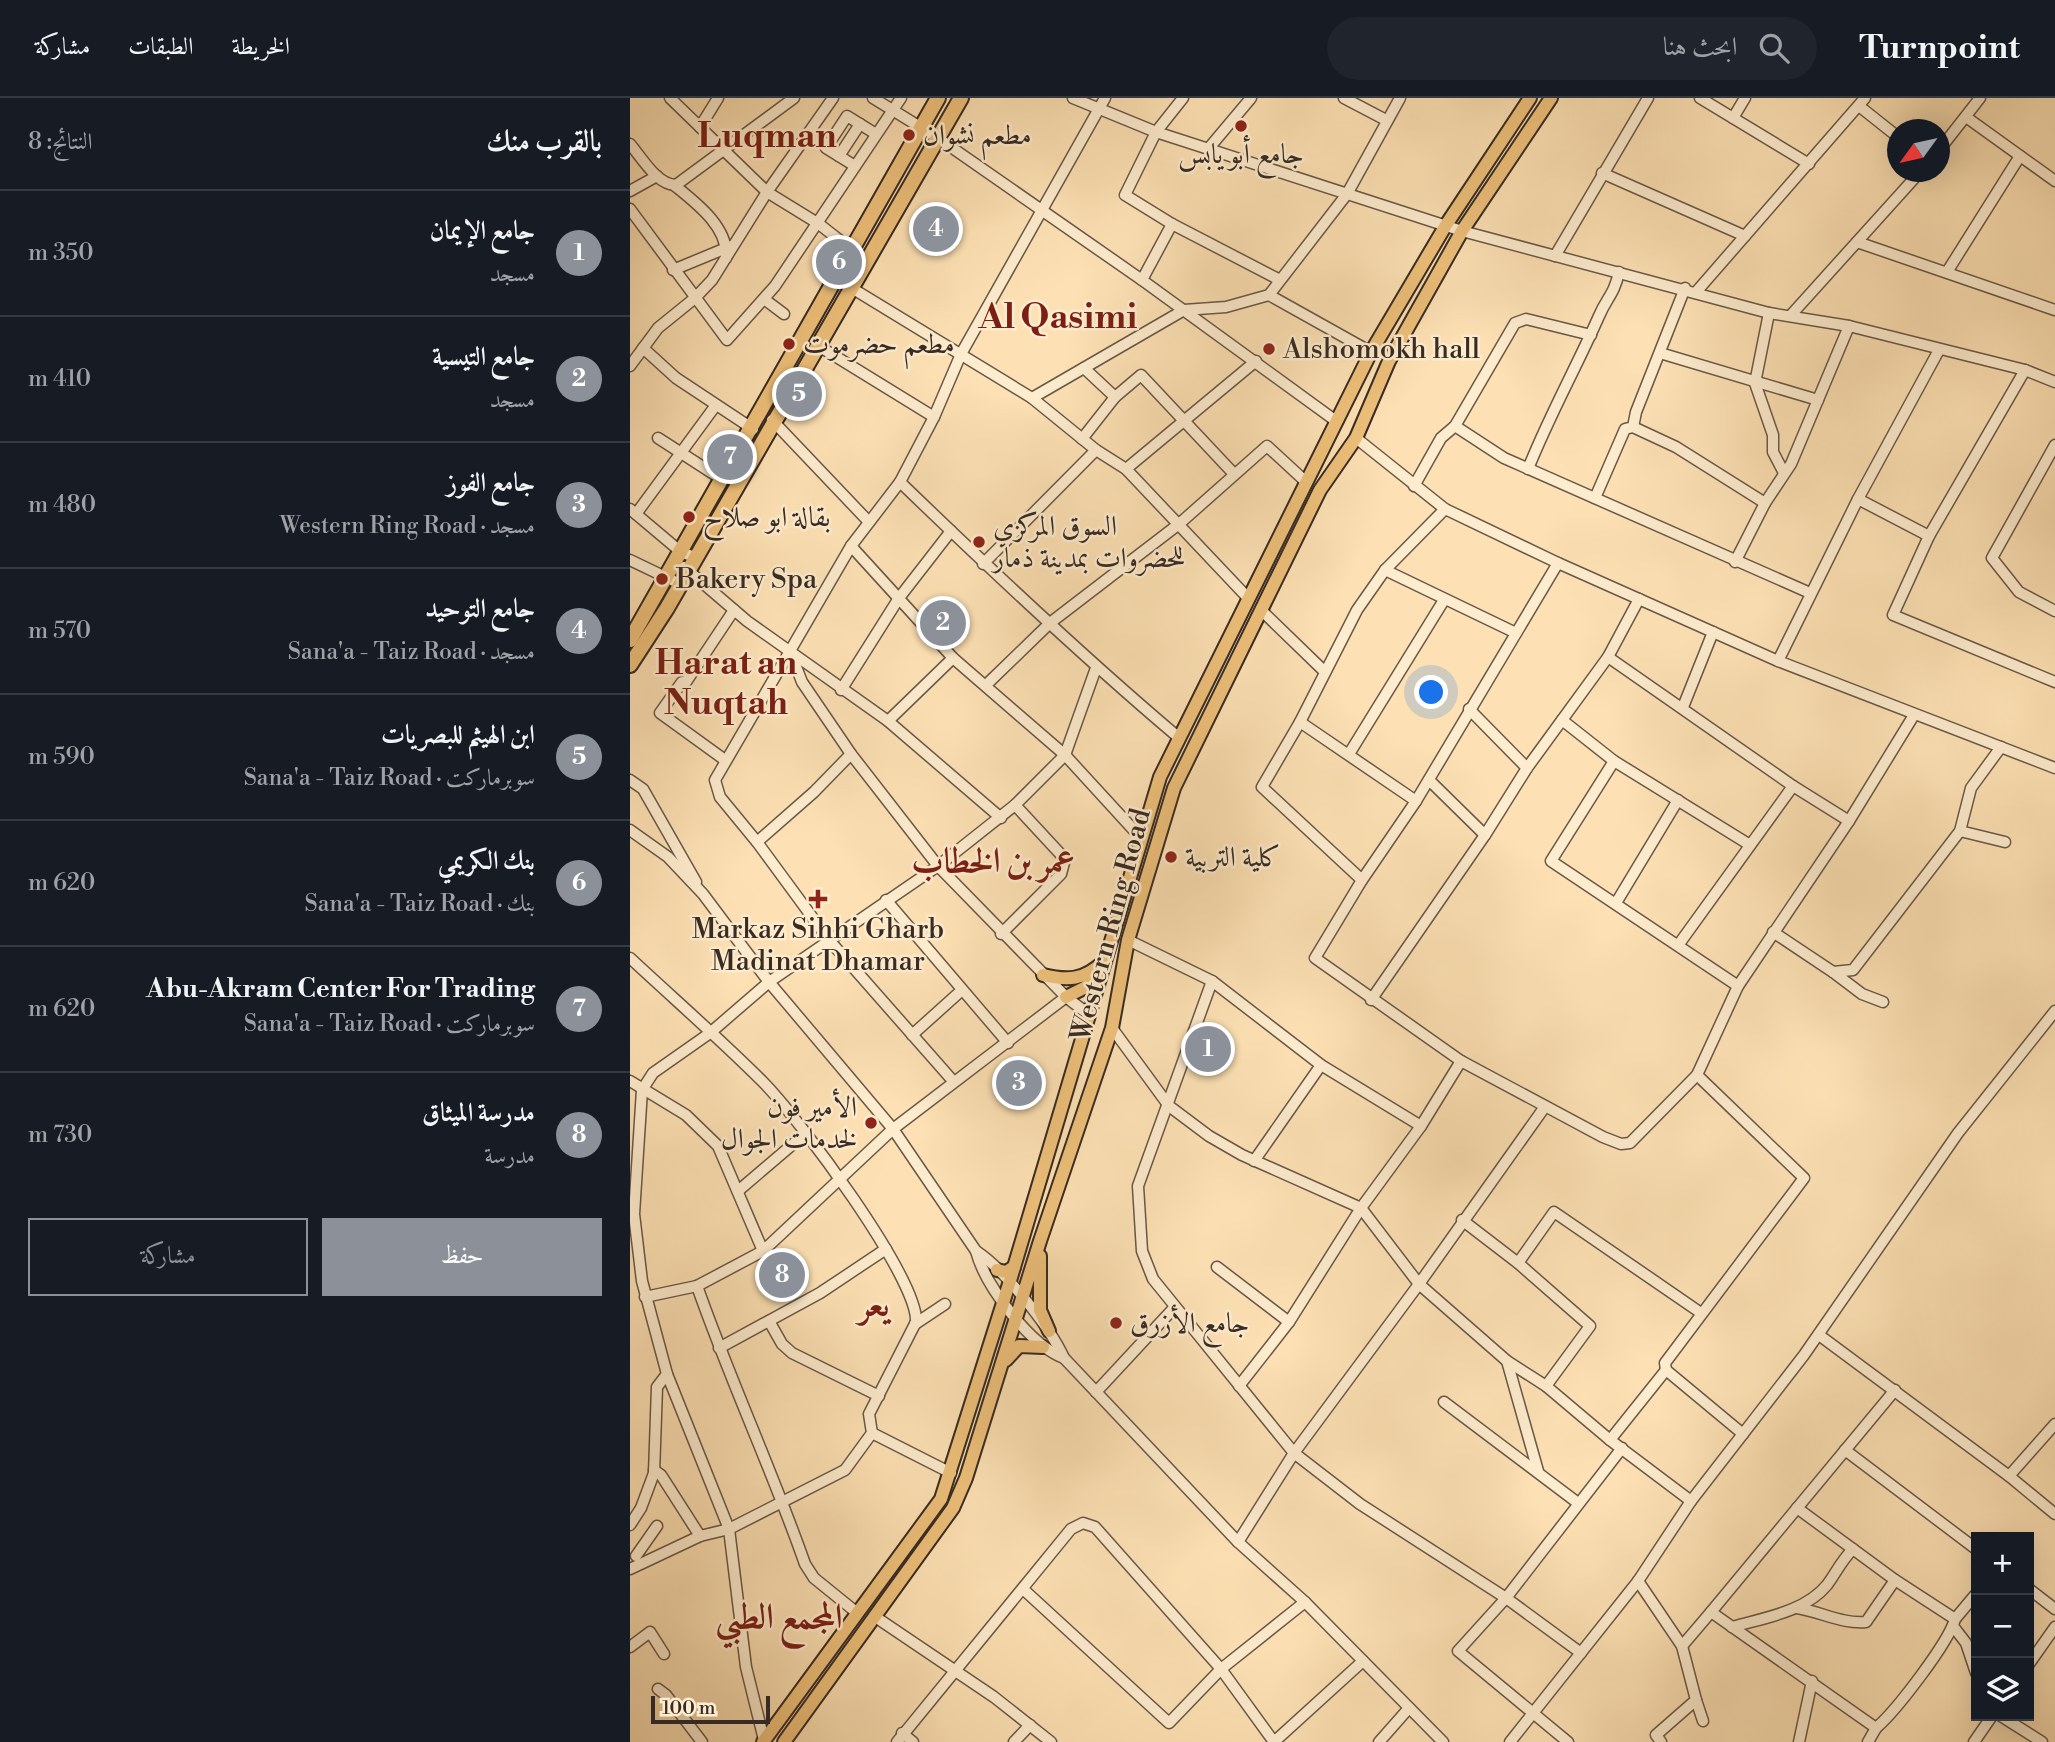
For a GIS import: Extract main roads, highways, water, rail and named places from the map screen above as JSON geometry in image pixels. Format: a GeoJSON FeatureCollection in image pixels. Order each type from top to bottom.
{"type":"FeatureCollection","features":[{"type":"Feature","properties":{"kind":"highway"},"geometry":{"type":"LineString","coordinates":[[685,560],[723,480],[938,98]]}},
{"type":"Feature","properties":{"kind":"highway"},"geometry":{"type":"LineString","coordinates":[[630,665],[685,560],[817,345],[961,98]]}},
{"type":"Feature","properties":{"kind":"highway"},"geometry":{"type":"LineString","coordinates":[[630,640],[674,580]]}},
{"type":"Feature","properties":{"kind":"main road","name":"Western Ring Road"},"geometry":{"type":"LineString","coordinates":[[765,1741],[856,1612],[941,1499],[1004,1301],[1160,777],[1371,352],[1446,225],[1530,98]]}},
{"type":"Feature","properties":{"kind":"main road","name":"Western Ring Road"},"geometry":{"type":"LineString","coordinates":[[784,1742],[953,1508],[1112,1028],[1128,940],[1174,788],[1320,490],[1356,438],[1389,361],[1462,231],[1551,98]]}},
{"type":"Feature","properties":{"kind":"main road"},"geometry":{"type":"LineString","coordinates":[[1371,352],[1389,361]]}},
{"type":"Feature","properties":{"kind":"main road"},"geometry":{"type":"LineString","coordinates":[[1248,598],[1261,610]]}},
{"type":"Feature","properties":{"kind":"main road"},"geometry":{"type":"LineString","coordinates":[[1141,838],[1154,849]]}},
{"type":"Feature","properties":{"kind":"main road"},"geometry":{"type":"LineString","coordinates":[[1043,975],[1063,980],[1087,976],[1103,962]]}},
{"type":"Feature","properties":{"kind":"main road"},"geometry":{"type":"LineString","coordinates":[[1066,997],[1086,987],[1103,962]]}},
{"type":"Feature","properties":{"kind":"main road"},"geometry":{"type":"LineString","coordinates":[[1040,1241],[1040,1310],[1049,1331]]}},
{"type":"Feature","properties":{"kind":"main road"},"geometry":{"type":"LineString","coordinates":[[997,1270],[1006,1272],[1014,1267]]}},
{"type":"Feature","properties":{"kind":"main road"},"geometry":{"type":"LineString","coordinates":[[1003,1363],[1019,1346],[1043,1347]]}},
{"type":"Feature","properties":{"kind":"place","name":"جامع أبو يابس"},"geometry":{"type":"Point","coordinates":[1241,126]}},
{"type":"Feature","properties":{"kind":"place","name":"مطعم نشوان"},"geometry":{"type":"Point","coordinates":[909,135]}},
{"type":"Feature","properties":{"kind":"place","name":"جامع التوحيد"},"geometry":{"type":"Point","coordinates":[936,229]}},
{"type":"Feature","properties":{"kind":"place","name":"بنك الكريمي"},"geometry":{"type":"Point","coordinates":[839,262]}},
{"type":"Feature","properties":{"kind":"place","name":"مطعم حضرموت"},"geometry":{"type":"Point","coordinates":[789,344]}},
{"type":"Feature","properties":{"kind":"place","name":"Alshomokh hall"},"geometry":{"type":"Point","coordinates":[1269,349]}},
{"type":"Feature","properties":{"kind":"place","name":"ابن الهيثم للبصريات"},"geometry":{"type":"Point","coordinates":[799,394]}},
{"type":"Feature","properties":{"kind":"place","name":"Abu-Akram Center For Trading"},"geometry":{"type":"Point","coordinates":[730,457]}},
{"type":"Feature","properties":{"kind":"place","name":"بقالة ابو صلاح"},"geometry":{"type":"Point","coordinates":[689,517]}},
{"type":"Feature","properties":{"kind":"place","name":"السوق المركزي للحضروات بمدينة ذمار"},"geometry":{"type":"Point","coordinates":[979,542]}},
{"type":"Feature","properties":{"kind":"place","name":"Bakery Spa"},"geometry":{"type":"Point","coordinates":[662,579]}},
{"type":"Feature","properties":{"kind":"place","name":"جامع التيسية"},"geometry":{"type":"Point","coordinates":[943,623]}},
{"type":"Feature","properties":{"kind":"place","name":"كلية التربية"},"geometry":{"type":"Point","coordinates":[1171,857]}},
{"type":"Feature","properties":{"kind":"place","name":"Markaz Sihhi Gharb Madinat Dhamar"},"geometry":{"type":"Point","coordinates":[818,899]}},
{"type":"Feature","properties":{"kind":"place","name":"جامع الإيمان"},"geometry":{"type":"Point","coordinates":[1208,1049]}},
{"type":"Feature","properties":{"kind":"place","name":"جامع الفوز"},"geometry":{"type":"Point","coordinates":[1019,1083]}},
{"type":"Feature","properties":{"kind":"place","name":"الأمير فون لخدمات الجوال"},"geometry":{"type":"Point","coordinates":[871,1123]}},
{"type":"Feature","properties":{"kind":"place","name":"مدرسة الميثاق"},"geometry":{"type":"Point","coordinates":[782,1275]}},
{"type":"Feature","properties":{"kind":"place","name":"جامع الأزرق"},"geometry":{"type":"Point","coordinates":[1116,1323]}},
{"type":"Feature","properties":{"kind":"district","name":"Luqman"},"geometry":{"type":"Point","coordinates":[767,136]}},
{"type":"Feature","properties":{"kind":"district","name":"Al Qasimi"},"geometry":{"type":"Point","coordinates":[1058,317]}},
{"type":"Feature","properties":{"kind":"district","name":"Harat an Nuqtah"},"geometry":{"type":"Point","coordinates":[726,683]}},
{"type":"Feature","properties":{"kind":"district","name":"عمر بن الخطاب"},"geometry":{"type":"Point","coordinates":[993,861]}},
{"type":"Feature","properties":{"kind":"district","name":"يعر"},"geometry":{"type":"Point","coordinates":[874,1304]}},
{"type":"Feature","properties":{"kind":"district","name":"المجمع الطبي"},"geometry":{"type":"Point","coordinates":[779,1617]}}]}
